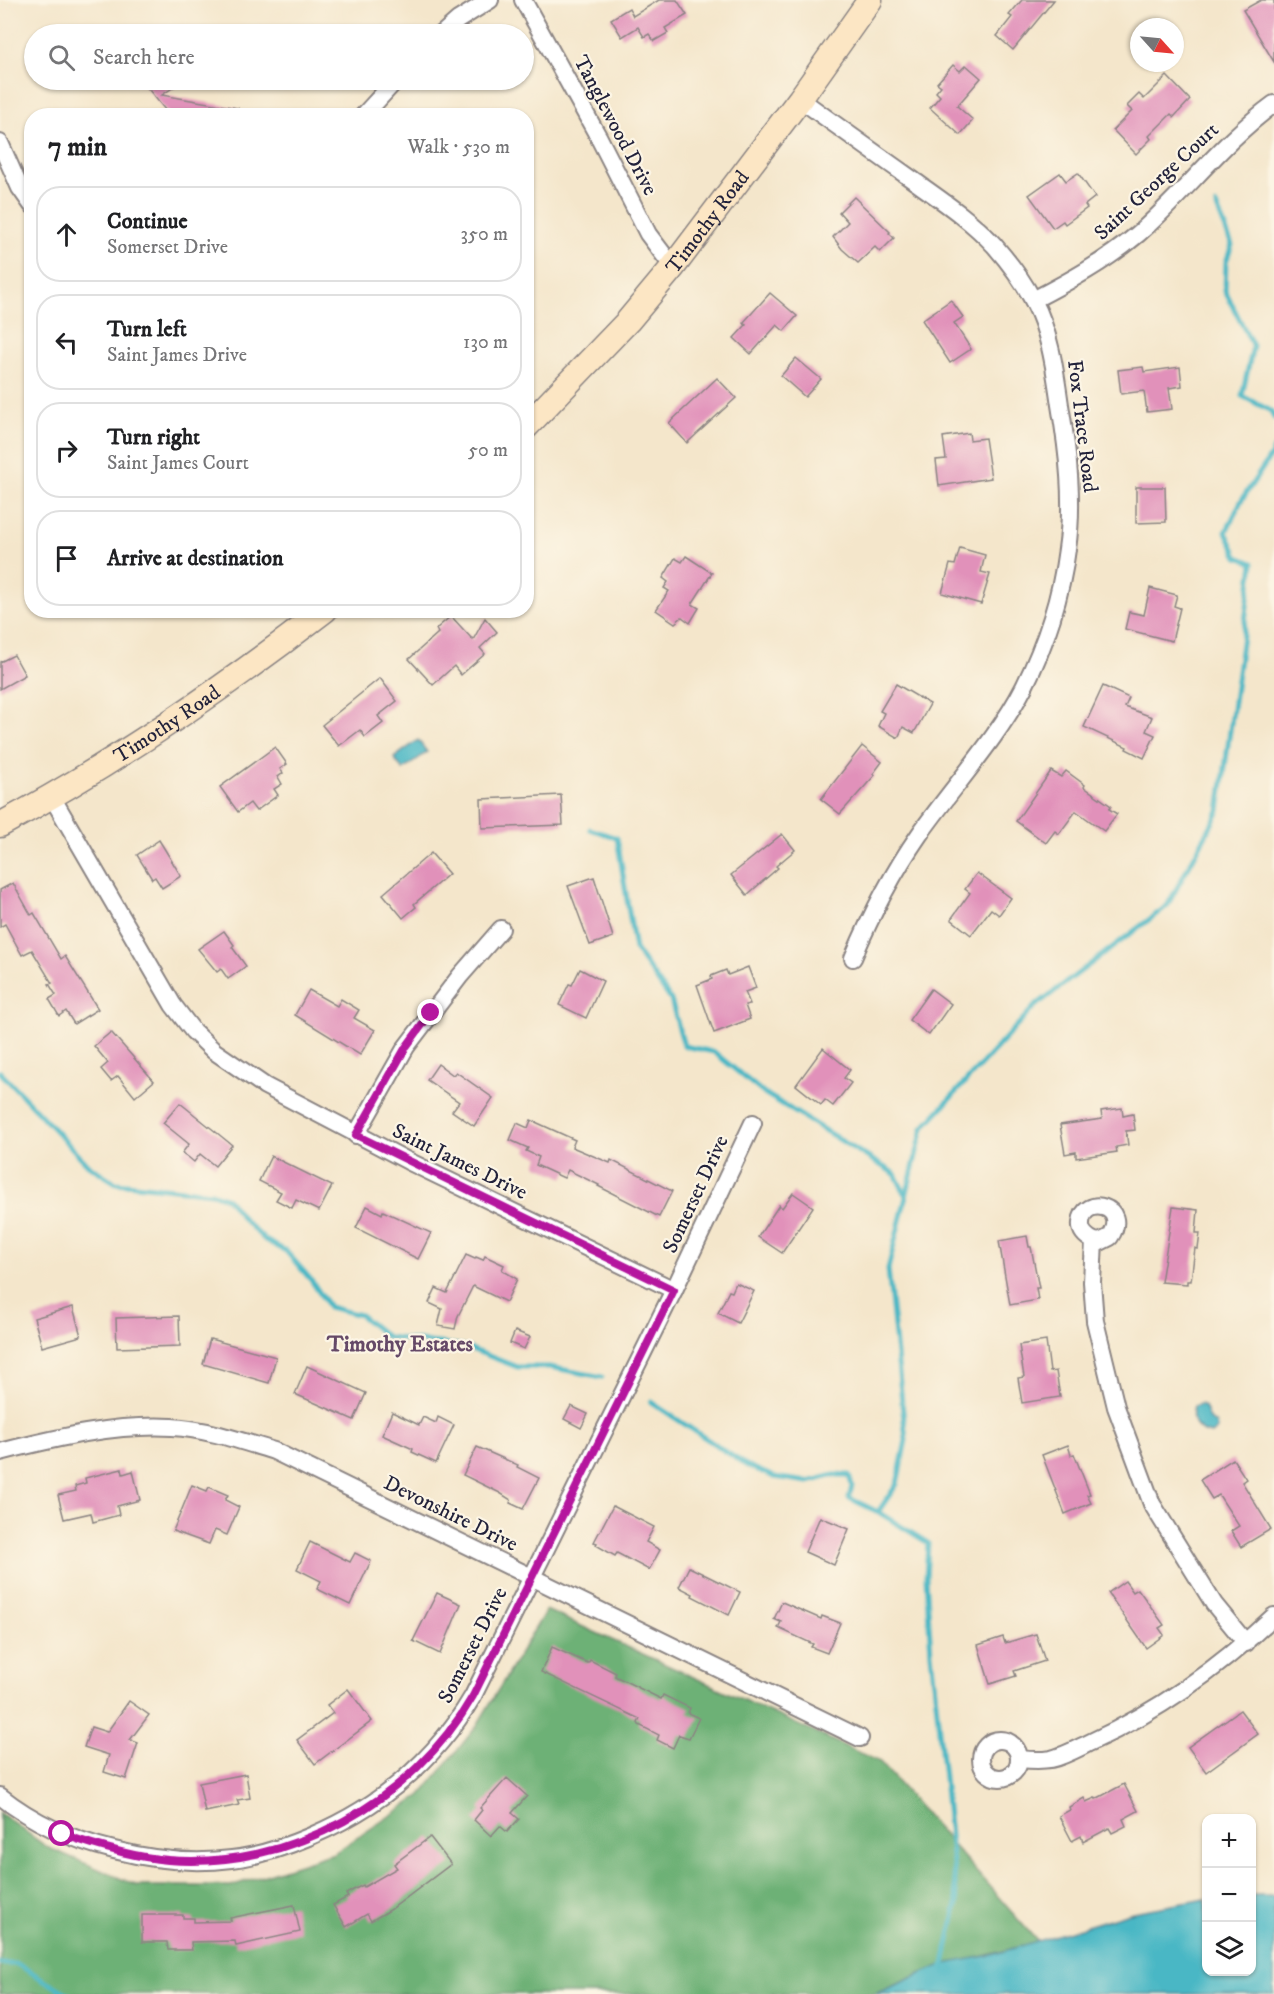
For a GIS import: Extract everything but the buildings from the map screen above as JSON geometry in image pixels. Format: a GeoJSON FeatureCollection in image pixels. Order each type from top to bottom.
{"type":"FeatureCollection","features":[{"type":"Feature","properties":{"kind":"main road","name":"Timothy Road"},"geometry":{"type":"LineString","coordinates":[[534,419],[628,321],[673,267],[800,99],[870,0]]}},
{"type":"Feature","properties":{"kind":"main road","name":"Timothy Road"},"geometry":{"type":"LineString","coordinates":[[0,825],[52,797],[159,731],[256,664],[315,618]]}},
{"type":"Feature","properties":{"kind":"street"},"geometry":{"type":"LineString","coordinates":[[453,24],[490,0]]}},
{"type":"Feature","properties":{"kind":"street","name":"Tanglewood Drive"},"geometry":{"type":"LineString","coordinates":[[523,0],[598,136],[648,234],[673,267]]}},
{"type":"Feature","properties":{"kind":"street"},"geometry":{"type":"LineString","coordinates":[[370,108],[387,90]]}},
{"type":"Feature","properties":{"kind":"street","name":"Fox Trace Road"},"geometry":{"type":"LineString","coordinates":[[800,99],[967,220],[994,245],[1033,300],[1046,334],[1055,369],[1067,449],[1070,506],[1068,549],[1044,642],[1023,689],[995,732],[919,834],[896,869],[871,916],[853,958]]}},
{"type":"Feature","properties":{"kind":"street","name":"Saint George Court"},"geometry":{"type":"LineString","coordinates":[[1033,300],[1105,260],[1139,233],[1238,135],[1274,104]]}},
{"type":"Feature","properties":{"kind":"street"},"geometry":{"type":"LineString","coordinates":[[0,143],[24,194]]}},
{"type":"Feature","properties":{"kind":"street","name":"Saint James Drive"},"geometry":{"type":"LineString","coordinates":[[52,797],[158,982],[193,1031],[214,1051],[248,1076],[356,1135],[674,1290]]}},
{"type":"Feature","properties":{"kind":"street"},"geometry":{"type":"LineString","coordinates":[[356,1135],[406,1047],[460,976],[501,928]]}},
{"type":"Feature","properties":{"kind":"street","name":"Somerset Drive"},"geometry":{"type":"LineString","coordinates":[[0,1796],[28,1816],[62,1834],[121,1852],[167,1860],[198,1861],[232,1859],[268,1853],[300,1841],[363,1811],[402,1783],[443,1741],[460,1719],[473,1696],[674,1290],[753,1123]]}},
{"type":"Feature","properties":{"kind":"street"},"geometry":{"type":"LineString","coordinates":[[1094,1241],[1092,1282],[1095,1321],[1120,1418],[1152,1504],[1214,1604],[1246,1643]]}},
{"type":"Feature","properties":{"kind":"street","name":"Devonshire Drive"},"geometry":{"type":"LineString","coordinates":[[0,1452],[114,1428],[173,1427],[227,1436],[274,1451],[860,1738]]}},
{"type":"Feature","properties":{"kind":"street"},"geometry":{"type":"LineString","coordinates":[[1019,1759],[1037,1761],[1054,1758],[1117,1730],[1197,1681],[1246,1643],[1274,1616]]}},
{"type":"Feature","properties":{"kind":"green space"},"geometry":{"type":"Polygon","coordinates":[[[546,1610],[880,1762],[1038,1942],[930,1970],[875,1994],[0,1994],[0,1813],[47,1847],[138,1886],[231,1886],[334,1853],[421,1795],[476,1727],[546,1610]]]}},
{"type":"Feature","properties":{"kind":"water"},"geometry":{"type":"Polygon","coordinates":[[[418,740],[427,752],[403,770],[394,758],[418,740]]]}},
{"type":"Feature","properties":{"kind":"water"},"geometry":{"type":"Polygon","coordinates":[[[1200,1404],[1204,1406],[1209,1419],[1216,1424],[1217,1429],[1211,1434],[1198,1428],[1193,1421],[1194,1406],[1200,1404]]]}},
{"type":"Feature","properties":{"kind":"water"},"geometry":{"type":"Polygon","coordinates":[[[1256,1896],[1274,1896],[1274,1994],[875,1994],[944,1964],[991,1955],[1133,1912],[1202,1900],[1202,1976],[1256,1976],[1256,1896]]]}},
{"type":"Feature","properties":{"kind":"waterway"},"geometry":{"type":"LineString","coordinates":[[1216,205],[1232,245],[1226,262],[1225,291],[1253,346],[1242,396],[1271,411],[1274,418]]}},
{"type":"Feature","properties":{"kind":"waterway"},"geometry":{"type":"LineString","coordinates":[[940,1971],[944,1964],[957,1903],[931,1653],[926,1578],[928,1543],[878,1512],[897,1484],[906,1440],[888,1269],[923,1128],[1035,1006],[1167,906],[1219,811],[1253,563],[1238,557],[1226,532],[1241,501],[1274,448]]}},
{"type":"Feature","properties":{"kind":"waterway"},"geometry":{"type":"LineString","coordinates":[[590,829],[617,838],[635,949],[671,1000],[684,1046],[714,1052],[761,1091],[895,1174],[906,1196]]}},
{"type":"Feature","properties":{"kind":"waterway"},"geometry":{"type":"LineString","coordinates":[[0,1072],[88,1165],[116,1183],[212,1193],[228,1199],[244,1220],[265,1240],[286,1251],[311,1280],[329,1307],[360,1315],[387,1337],[463,1346],[517,1367],[549,1367],[602,1377]]}},
{"type":"Feature","properties":{"kind":"waterway"},"geometry":{"type":"LineString","coordinates":[[651,1402],[746,1465],[774,1477],[808,1482],[834,1475],[849,1475],[852,1486],[849,1498],[878,1512]]}},
{"type":"Feature","properties":{"kind":"waterway"},"geometry":{"type":"LineString","coordinates":[[0,1964],[17,1964],[68,1994]]}},
{"type":"Feature","properties":{"kind":"district","name":"Timothy Estates"},"geometry":{"type":"Point","coordinates":[400,1343]}},
{"type":"Feature","properties":{"kind":"route"},"geometry":{"type":"LineString","coordinates":[[62,1834],[92,1845],[167,1860],[232,1859],[268,1853],[331,1828],[363,1811],[402,1783],[443,1741],[460,1719],[473,1696],[674,1290],[356,1135],[406,1047],[431,1013]]}}]}
